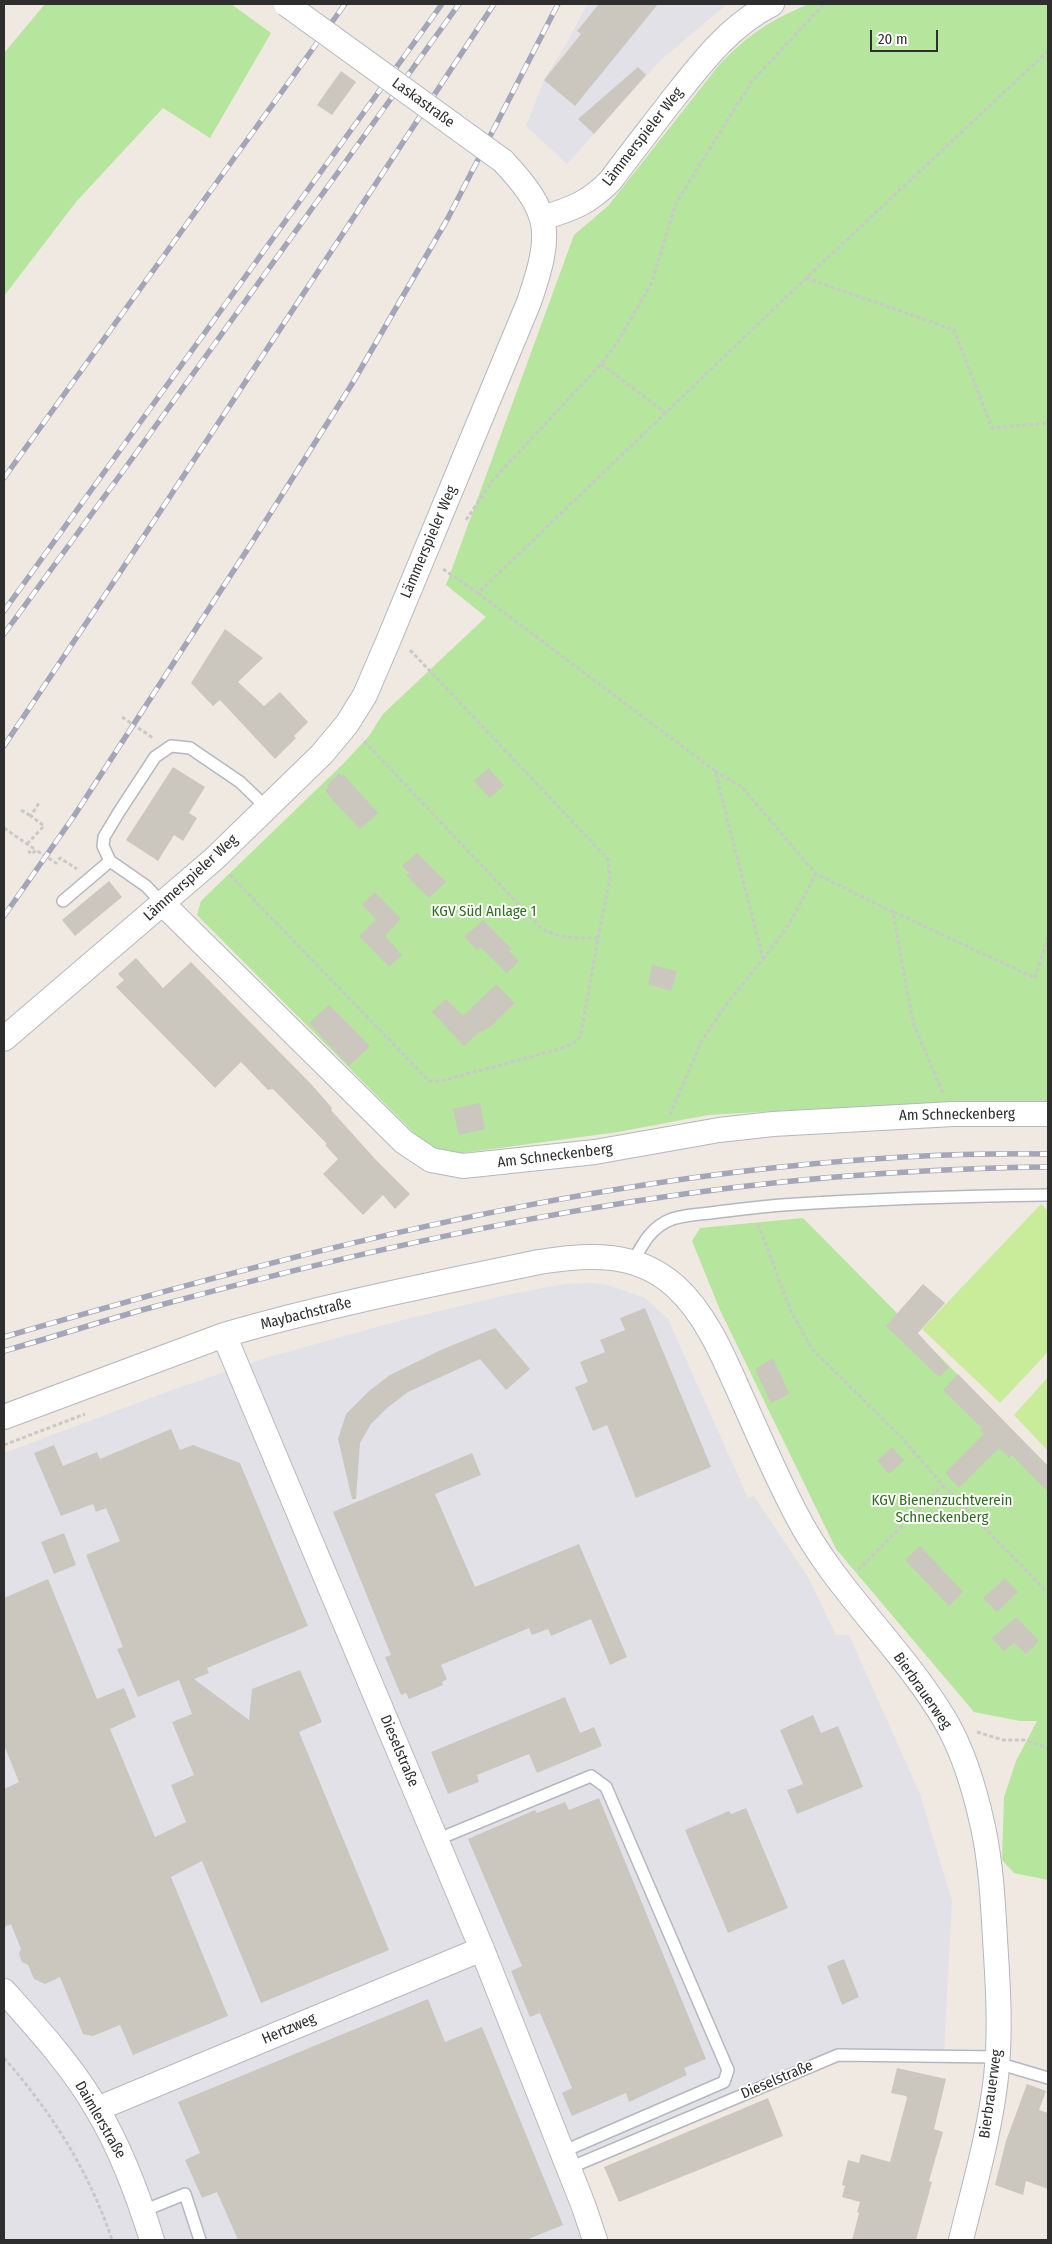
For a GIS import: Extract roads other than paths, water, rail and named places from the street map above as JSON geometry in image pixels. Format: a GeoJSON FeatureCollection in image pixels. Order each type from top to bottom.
{"type":"FeatureCollection","features":[{"type":"Feature","properties":{"kind":"street","name":"Laskastraße"},"geometry":{"type":"LineString","coordinates":[[286,4],[503,161],[532,194],[542,218]]}},
{"type":"Feature","properties":{"kind":"street","name":"Lämmerspieler Weg"},"geometry":{"type":"LineString","coordinates":[[4,1039],[214,859],[322,754],[347,724],[396,642],[529,302],[538,276],[544,246],[542,218],[581,204],[594,196],[611,180],[699,65],[723,39],[746,20],[772,4]]}},
{"type":"Feature","properties":{"kind":"street","name":"Am Schneckenberg"},"geometry":{"type":"LineString","coordinates":[[163,904],[404,1142],[431,1160],[463,1166],[486,1164],[595,1152],[659,1140],[773,1124],[953,1114],[1048,1114]]}},
{"type":"Feature","properties":{"kind":"street","name":"Maybachstraße"},"geometry":{"type":"LineString","coordinates":[[4,1417],[224,1335],[316,1310],[572,1256],[598,1256],[626,1260]]}},
{"type":"Feature","properties":{"kind":"street","name":"Bierbrauerweg"},"geometry":{"type":"LineString","coordinates":[[626,1260],[659,1274],[675,1286],[704,1323],[723,1356],[794,1510],[818,1555],[910,1670],[946,1722],[974,1792],[989,1859],[997,1974],[998,2060],[988,2127],[961,2240]]}},
{"type":"Feature","properties":{"kind":"street","name":"Dieselstraße"},"geometry":{"type":"LineString","coordinates":[[224,1335],[482,1949],[595,2240]]}},
{"type":"Feature","properties":{"kind":"street","name":"Hertzweg"},"geometry":{"type":"LineString","coordinates":[[97,2109],[482,1949]]}},
{"type":"Feature","properties":{"kind":"street","name":"Daimlerstraße"},"geometry":{"type":"LineString","coordinates":[[4,1991],[50,2044],[97,2109],[124,2161],[152,2240]]}},
{"type":"Feature","properties":{"kind":"lane"},"geometry":{"type":"LineString","coordinates":[[163,904],[146,886],[110,861],[103,846],[104,837],[155,757],[163,750],[179,746],[190,748],[240,782],[267,808]]}},
{"type":"Feature","properties":{"kind":"lane"},"geometry":{"type":"LineString","coordinates":[[63,901],[110,861]]}},
{"type":"Feature","properties":{"kind":"lane"},"geometry":{"type":"LineString","coordinates":[[626,1260],[647,1235],[657,1227],[673,1219],[751,1208],[936,1196],[1048,1195]]}},
{"type":"Feature","properties":{"kind":"lane"},"geometry":{"type":"LineString","coordinates":[[436,1840],[591,1776],[606,1787],[728,2070],[724,2082],[565,2160]]}},
{"type":"Feature","properties":{"kind":"lane","name":"Dieselstraße"},"geometry":{"type":"LineString","coordinates":[[565,2160],[838,2055],[998,2060],[1048,2078]]}},
{"type":"Feature","properties":{"kind":"lane"},"geometry":{"type":"LineString","coordinates":[[143,2211],[184,2194],[200,2240]]}},
{"type":"Feature","properties":{"kind":"railway"},"geometry":{"type":"LineString","coordinates":[[4,478],[345,4]]}},
{"type":"Feature","properties":{"kind":"railway"},"geometry":{"type":"LineString","coordinates":[[4,611],[442,4]]}},
{"type":"Feature","properties":{"kind":"railway"},"geometry":{"type":"LineString","coordinates":[[4,634],[459,4]]}},
{"type":"Feature","properties":{"kind":"railway"},"geometry":{"type":"LineString","coordinates":[[4,746],[494,4]]}},
{"type":"Feature","properties":{"kind":"railway"},"geometry":{"type":"LineString","coordinates":[[4,916],[74,816],[251,544],[352,384],[448,218],[558,4]]}},
{"type":"Feature","properties":{"kind":"railway"},"geometry":{"type":"LineString","coordinates":[[4,1337],[259,1266],[389,1235],[520,1207],[651,1184],[783,1167],[916,1156],[1048,1154]]}},
{"type":"Feature","properties":{"kind":"railway"},"geometry":{"type":"LineString","coordinates":[[4,1351],[142,1310],[239,1284],[433,1239],[530,1219],[628,1202],[727,1188],[826,1178],[925,1171],[1048,1167]]}},
{"type":"Feature","properties":{"kind":"park label","name":"KGV Süd Anlage 1"},"geometry":{"type":"Point","coordinates":[484,912]}},
{"type":"Feature","properties":{"kind":"park label","name":"KGV Bienenzuchtverein Schneckenberg"},"geometry":{"type":"Point","coordinates":[942,1510]}}]}
